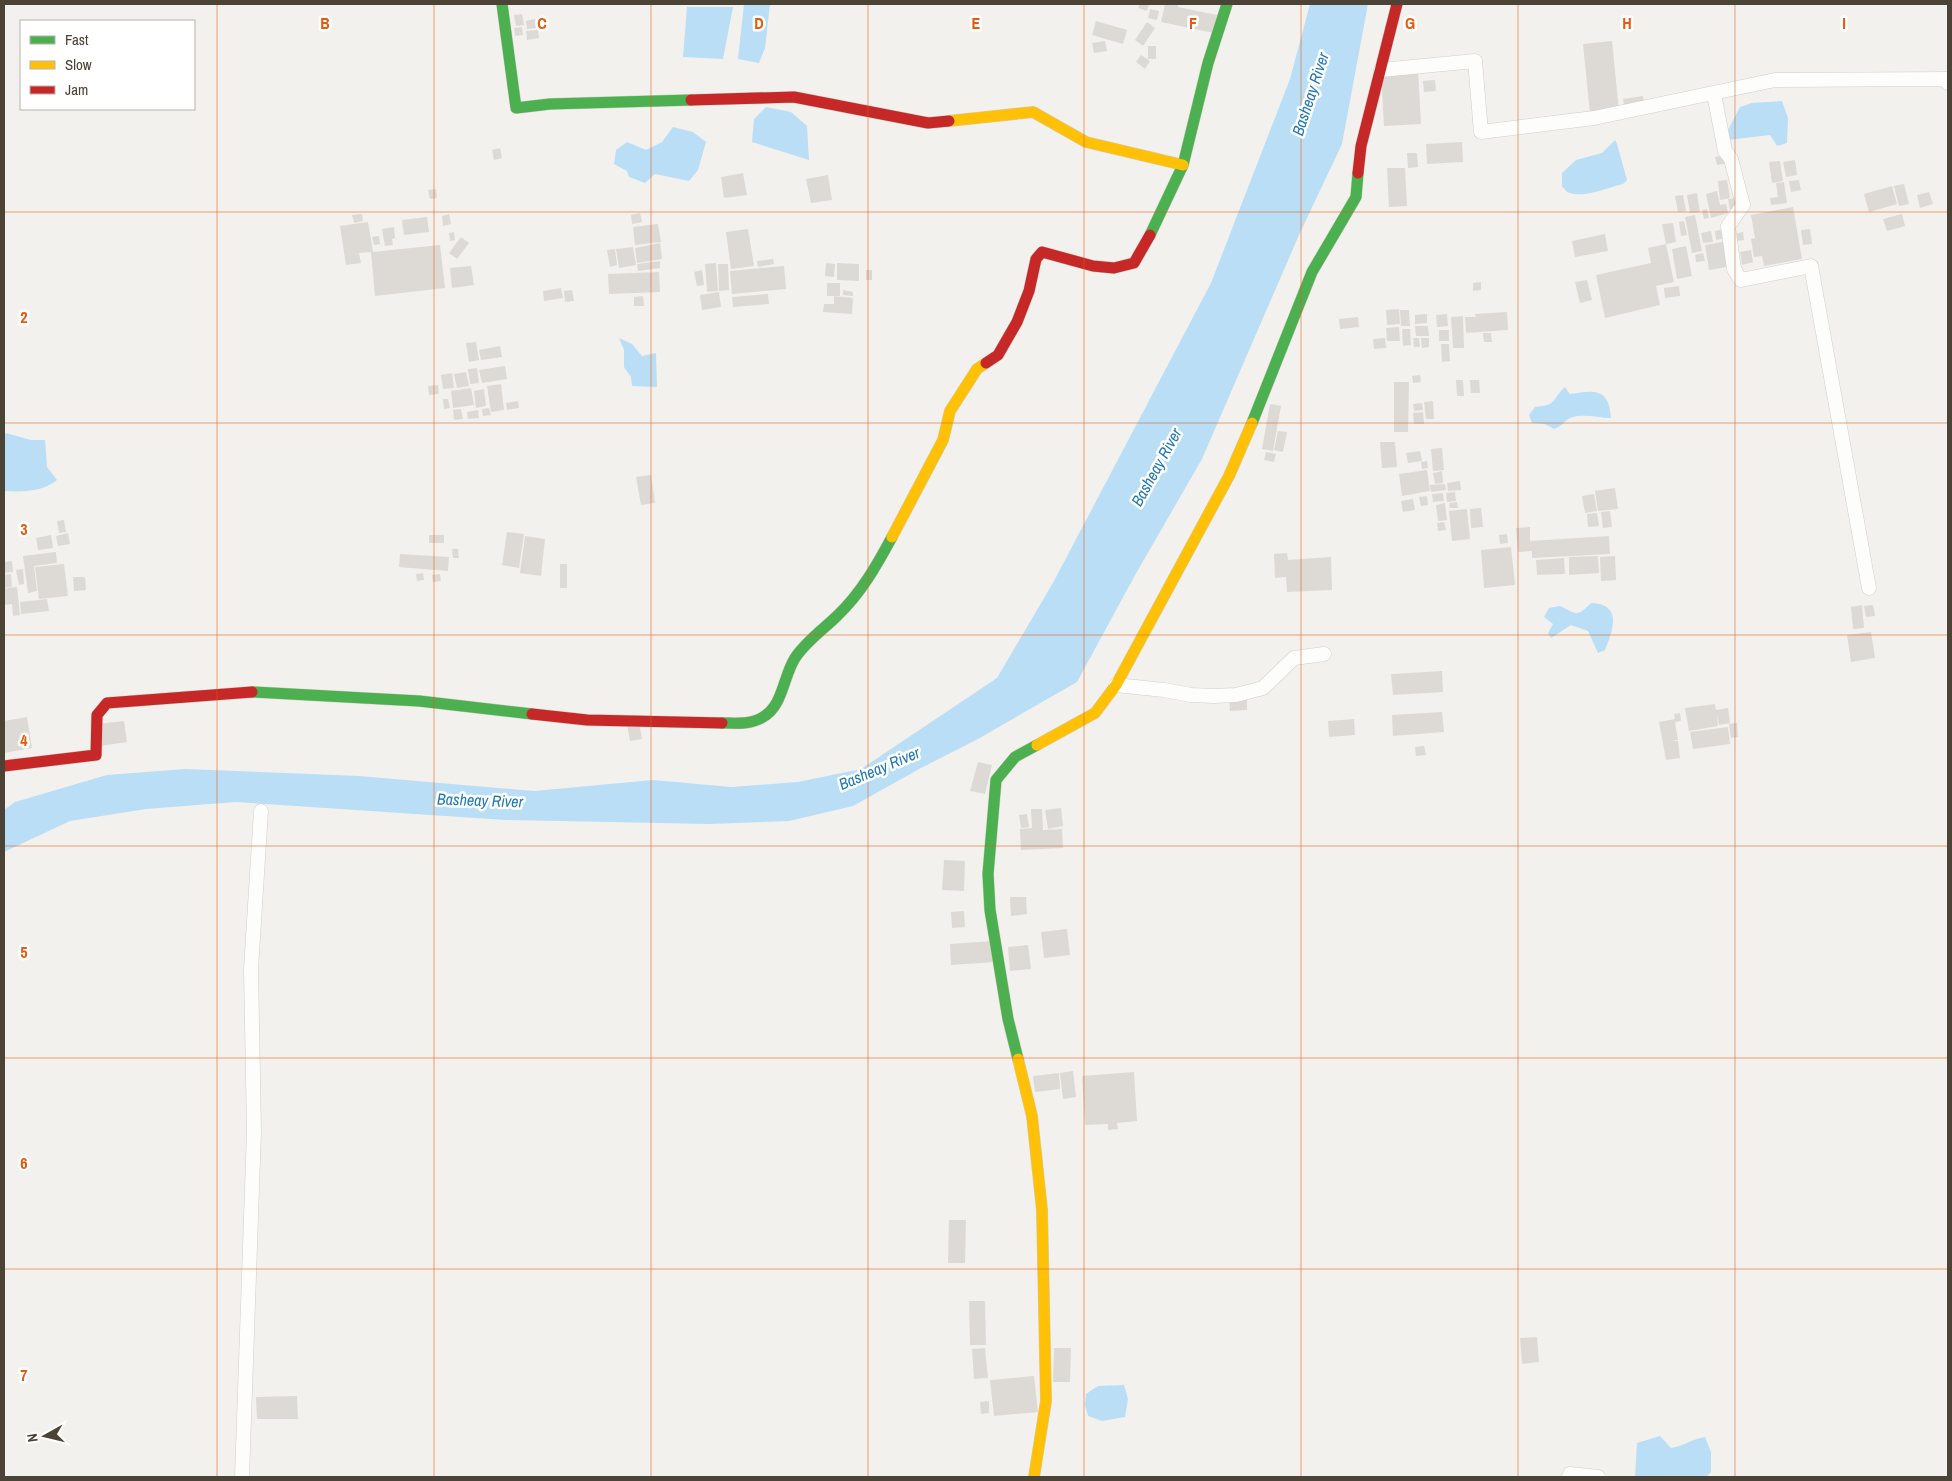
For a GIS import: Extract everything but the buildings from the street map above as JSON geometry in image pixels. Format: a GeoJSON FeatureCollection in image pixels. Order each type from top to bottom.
{"type":"FeatureCollection","features":[{"type":"Feature","properties":{"kind":"street"},"geometry":{"type":"LineString","coordinates":[[502,4],[516,108],[550,104],[794,97],[928,123],[1033,112],[1086,142],[1183,165]]}},
{"type":"Feature","properties":{"kind":"street"},"geometry":{"type":"LineString","coordinates":[[4,766],[96,755],[97,715],[107,703],[242,691],[419,701],[587,720],[723,724],[745,723],[762,718],[773,709],[780,697],[788,671],[796,657],[823,627],[837,616],[860,591],[882,555],[944,440],[950,411],[977,369],[998,355],[1017,322],[1029,291],[1036,259],[1042,252],[1093,266],[1114,268],[1134,263],[1143,250],[1183,165],[1208,62],[1227,4]]}},
{"type":"Feature","properties":{"kind":"street"},"geometry":{"type":"LineString","coordinates":[[1034,1477],[1046,1401],[1042,1210],[1032,1116],[1008,1019],[990,910],[988,874],[996,780],[1015,757],[1095,713],[1116,685],[1145,634],[1229,476],[1276,365],[1312,272],[1356,197],[1362,146],[1397,4]]}},
{"type":"Feature","properties":{"kind":"street"},"geometry":{"type":"LineString","coordinates":[[1381,70],[1475,61],[1481,132],[1594,118],[1775,80],[1948,79],[1948,83]]}},
{"type":"Feature","properties":{"kind":"street"},"geometry":{"type":"LineString","coordinates":[[1714,94],[1725,151],[1731,160],[1742,205],[1728,226],[1734,269],[1741,280],[1811,266],[1869,588]]}},
{"type":"Feature","properties":{"kind":"street"},"geometry":{"type":"LineString","coordinates":[[1116,685],[1191,695],[1236,695],[1263,688],[1294,658],[1324,654]]}},
{"type":"Feature","properties":{"kind":"street"},"geometry":{"type":"LineString","coordinates":[[242,1477],[254,1131],[251,969],[261,811]]}},
{"type":"Feature","properties":{"kind":"street"},"geometry":{"type":"LineString","coordinates":[[1569,1477],[1570,1474],[1598,1477]]}},
{"type":"Feature","properties":{"kind":"water"},"geometry":{"type":"Polygon","coordinates":[[[744,4],[770,4],[765,48],[759,63],[738,59],[744,4]]]}},
{"type":"Feature","properties":{"kind":"water","name":"Basheay River"},"geometry":{"type":"Polygon","coordinates":[[[1310,4],[1368,4],[1342,144],[1299,235],[1202,459],[1134,577],[1077,682],[978,739],[853,806],[789,821],[709,824],[505,820],[236,802],[146,809],[70,821],[4,852],[4,810],[15,802],[107,775],[185,769],[359,776],[534,791],[653,780],[731,787],[798,782],[861,769],[997,678],[1054,581],[1211,283],[1290,79],[1310,4]]]}},
{"type":"Feature","properties":{"kind":"water"},"geometry":{"type":"Polygon","coordinates":[[[687,7],[733,7],[723,59],[683,57],[687,7]]]}},
{"type":"Feature","properties":{"kind":"water"},"geometry":{"type":"Polygon","coordinates":[[[1782,101],[1788,118],[1787,143],[1777,146],[1770,135],[1728,140],[1728,130],[1740,107],[1752,103],[1782,101]]]}},
{"type":"Feature","properties":{"kind":"water"},"geometry":{"type":"Polygon","coordinates":[[[766,107],[791,112],[807,126],[809,160],[752,142],[754,119],[766,107]]]}},
{"type":"Feature","properties":{"kind":"water"},"geometry":{"type":"Polygon","coordinates":[[[673,127],[693,132],[706,142],[698,170],[689,181],[655,174],[645,183],[629,177],[627,171],[614,164],[616,150],[627,142],[646,150],[662,142],[673,127]]]}},
{"type":"Feature","properties":{"kind":"water"},"geometry":{"type":"Polygon","coordinates":[[[1615,140],[1627,180],[1623,184],[1588,194],[1567,192],[1562,186],[1562,173],[1576,160],[1602,153],[1615,140]]]}},
{"type":"Feature","properties":{"kind":"water"},"geometry":{"type":"Polygon","coordinates":[[[619,338],[632,344],[642,356],[656,353],[657,387],[632,386],[631,377],[624,367],[624,350],[619,338]]]}},
{"type":"Feature","properties":{"kind":"water"},"geometry":{"type":"Polygon","coordinates":[[[1565,387],[1570,394],[1593,392],[1604,396],[1610,408],[1611,418],[1575,417],[1568,419],[1554,429],[1545,424],[1532,423],[1529,415],[1535,407],[1551,403],[1565,387]]]}},
{"type":"Feature","properties":{"kind":"water"},"geometry":{"type":"Polygon","coordinates":[[[6,433],[31,440],[45,440],[47,467],[57,480],[39,489],[4,491],[4,436],[6,433]]]}},
{"type":"Feature","properties":{"kind":"water"},"geometry":{"type":"Polygon","coordinates":[[[1591,603],[1601,604],[1612,613],[1613,627],[1605,650],[1598,653],[1588,631],[1571,625],[1551,638],[1548,633],[1553,624],[1544,617],[1549,608],[1560,606],[1573,613],[1579,613],[1591,603]]]}},
{"type":"Feature","properties":{"kind":"water"},"geometry":{"type":"Polygon","coordinates":[[[1124,1385],[1128,1399],[1125,1417],[1102,1421],[1088,1416],[1085,1405],[1086,1394],[1098,1386],[1124,1385]]]}},
{"type":"Feature","properties":{"kind":"water"},"geometry":{"type":"Polygon","coordinates":[[[1660,1436],[1671,1448],[1705,1437],[1711,1452],[1711,1472],[1706,1477],[1635,1477],[1637,1443],[1660,1436]]]}},
{"type":"Feature","properties":{"kind":"traffic: fast"},"geometry":{"type":"LineString","coordinates":[[502,4],[516,108],[550,104],[691,100]]}},
{"type":"Feature","properties":{"kind":"traffic: fast"},"geometry":{"type":"LineString","coordinates":[[1150,235],[1183,165],[1208,63],[1227,4]]}},
{"type":"Feature","properties":{"kind":"traffic: fast"},"geometry":{"type":"LineString","coordinates":[[1252,423],[1312,272],[1356,197],[1358,173]]}},
{"type":"Feature","properties":{"kind":"traffic: fast"},"geometry":{"type":"LineString","coordinates":[[722,723],[743,723],[758,720],[770,712],[779,699],[795,658],[804,646],[838,615],[854,597],[892,537]]}},
{"type":"Feature","properties":{"kind":"traffic: fast"},"geometry":{"type":"LineString","coordinates":[[252,692],[419,701],[532,714]]}},
{"type":"Feature","properties":{"kind":"traffic: fast"},"geometry":{"type":"LineString","coordinates":[[1018,1059],[1008,1019],[990,910],[988,874],[996,780],[1015,757],[1037,745]]}},
{"type":"Feature","properties":{"kind":"traffic: slow"},"geometry":{"type":"LineString","coordinates":[[949,121],[1033,112],[1086,142],[1183,165]]}},
{"type":"Feature","properties":{"kind":"traffic: slow"},"geometry":{"type":"LineString","coordinates":[[892,537],[943,440],[950,411],[977,369],[986,363]]}},
{"type":"Feature","properties":{"kind":"traffic: slow"},"geometry":{"type":"LineString","coordinates":[[1037,745],[1095,713],[1116,685],[1229,476],[1252,423]]}},
{"type":"Feature","properties":{"kind":"traffic: slow"},"geometry":{"type":"LineString","coordinates":[[1018,1059],[1032,1116],[1042,1210],[1046,1401],[1034,1477]]}},
{"type":"Feature","properties":{"kind":"traffic: jam"},"geometry":{"type":"LineString","coordinates":[[1358,173],[1361,146],[1397,4]]}},
{"type":"Feature","properties":{"kind":"traffic: jam"},"geometry":{"type":"LineString","coordinates":[[691,100],[794,97],[928,123],[949,121]]}},
{"type":"Feature","properties":{"kind":"traffic: jam"},"geometry":{"type":"LineString","coordinates":[[986,363],[998,355],[1017,322],[1029,291],[1036,259],[1042,252],[1093,266],[1114,268],[1134,263],[1150,235]]}},
{"type":"Feature","properties":{"kind":"traffic: jam"},"geometry":{"type":"LineString","coordinates":[[4,766],[96,755],[97,715],[107,703],[252,692]]}},
{"type":"Feature","properties":{"kind":"traffic: jam"},"geometry":{"type":"LineString","coordinates":[[532,714],[587,720],[722,723]]}}]}
